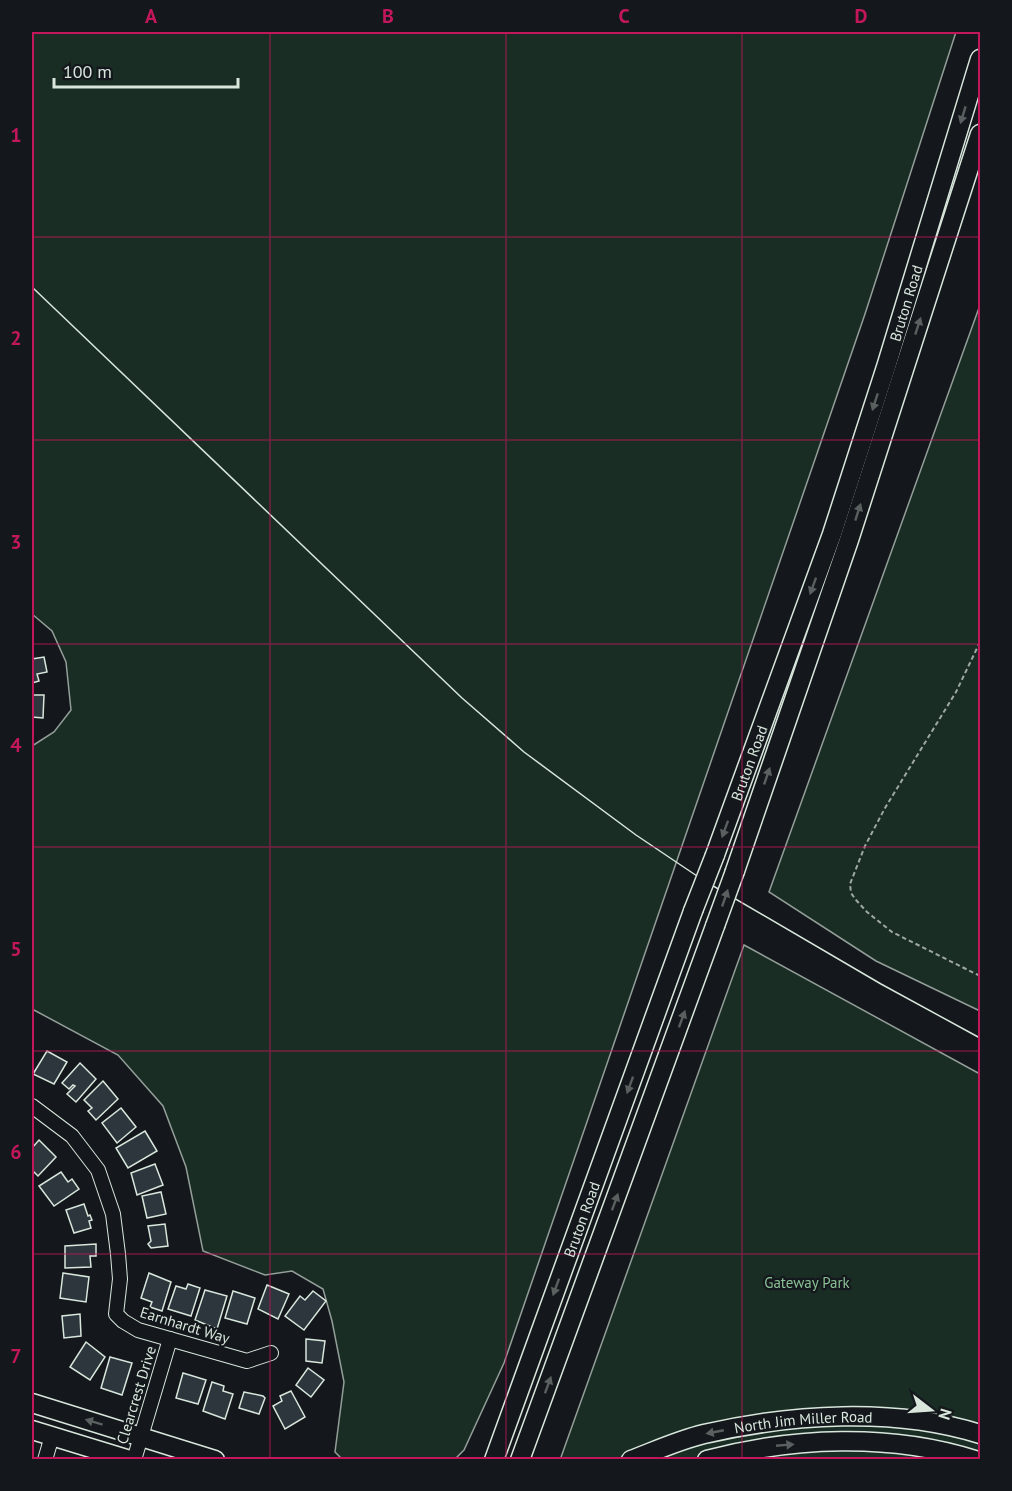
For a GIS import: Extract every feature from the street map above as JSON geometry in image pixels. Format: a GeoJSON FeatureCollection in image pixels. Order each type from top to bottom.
{"type":"FeatureCollection","features":[{"type":"Feature","properties":{"kind":"main road","name":"Bruton Road"},"geometry":{"type":"LineString","coordinates":[[520,1460],[715,926],[849,540],[981,59]]}},
{"type":"Feature","properties":{"kind":"main road","name":"Bruton Road"},"geometry":{"type":"LineString","coordinates":[[494,1460],[693,911],[981,134]]}},
{"type":"Feature","properties":{"kind":"main road"},"geometry":{"type":"LineString","coordinates":[[32,1403],[215,1460]]}},
{"type":"Feature","properties":{"kind":"main road"},"geometry":{"type":"LineString","coordinates":[[537,1416],[533,1449],[537,1460]]}},
{"type":"Feature","properties":{"kind":"main road","name":"North Jim Miller Road"},"geometry":{"type":"LineString","coordinates":[[631,1460],[702,1435],[768,1422],[834,1417],[900,1419],[949,1426],[981,1434]]}},
{"type":"Feature","properties":{"kind":"main road"},"geometry":{"type":"LineString","coordinates":[[945,1452],[949,1426]]}},
{"type":"Feature","properties":{"kind":"main road"},"geometry":{"type":"LineString","coordinates":[[32,1430],[132,1460]]}},
{"type":"Feature","properties":{"kind":"main road","name":"North Jim Miller Road"},"geometry":{"type":"LineString","coordinates":[[707,1460],[776,1446],[865,1441],[945,1452],[975,1460]]}},
{"type":"Feature","properties":{"kind":"street","name":"Earnhardt Way"},"geometry":{"type":"LineString","coordinates":[[32,1106],[72,1136],[98,1170],[113,1214],[120,1279],[116,1314],[138,1330],[247,1361],[271,1353]]}},
{"type":"Feature","properties":{"kind":"street","name":"Clearcrest Drive"},"geometry":{"type":"LineString","coordinates":[[132,1460],[170,1339]]}},
{"type":"Feature","properties":{"kind":"street"},"geometry":{"type":"LineString","coordinates":[[45,1460],[52,1436]]}},
{"type":"Feature","properties":{"kind":"path"},"geometry":{"type":"LineString","coordinates":[[981,642],[956,692],[885,808],[865,846],[850,884],[856,900],[892,932],[981,976]]}},
{"type":"Feature","properties":{"kind":"green space"},"geometry":{"type":"Polygon","coordinates":[[[32,32],[956,32],[865,314],[504,1363],[464,1450],[455,1459],[342,1459],[335,1452],[344,1382],[323,1289],[292,1271],[265,1275],[203,1251],[186,1167],[163,1106],[118,1055],[32,1009],[32,746],[54,732],[71,710],[66,662],[52,631],[32,614],[32,32]]]}},
{"type":"Feature","properties":{"kind":"green space"},"geometry":{"type":"Polygon","coordinates":[[[980,305],[980,1011],[876,961],[769,892],[980,305]]]}},
{"type":"Feature","properties":{"kind":"green space","name":"Gateway Park"},"geometry":{"type":"Polygon","coordinates":[[[744,945],[980,1074],[980,1459],[560,1460],[744,945]]]}},
{"type":"Feature","properties":{"kind":"building"},"geometry":{"type":"Polygon","coordinates":[[[44,657],[47,672],[37,674],[39,681],[32,683],[32,659],[44,657]]]}},
{"type":"Feature","properties":{"kind":"building"},"geometry":{"type":"Polygon","coordinates":[[[32,695],[44,695],[43,718],[32,717],[32,695]]]}},
{"type":"Feature","properties":{"kind":"building"},"geometry":{"type":"Polygon","coordinates":[[[47,1051],[67,1062],[54,1084],[33,1074],[47,1051]]]}},
{"type":"Feature","properties":{"kind":"building"},"geometry":{"type":"Polygon","coordinates":[[[80,1063],[96,1079],[76,1102],[67,1094],[75,1086],[69,1089],[62,1083],[80,1063]]]}},
{"type":"Feature","properties":{"kind":"building"},"geometry":{"type":"Polygon","coordinates":[[[103,1081],[118,1099],[96,1120],[88,1111],[92,1108],[84,1100],[103,1081]]]}},
{"type":"Feature","properties":{"kind":"building"},"geometry":{"type":"Polygon","coordinates":[[[121,1108],[136,1127],[117,1143],[102,1123],[121,1108]]]}},
{"type":"Feature","properties":{"kind":"building"},"geometry":{"type":"Polygon","coordinates":[[[145,1131],[157,1151],[128,1168],[116,1148],[145,1131]]]}},
{"type":"Feature","properties":{"kind":"building"},"geometry":{"type":"Polygon","coordinates":[[[39,1140],[56,1157],[38,1176],[32,1170],[32,1148],[39,1140]]]}},
{"type":"Feature","properties":{"kind":"building"},"geometry":{"type":"Polygon","coordinates":[[[155,1164],[163,1185],[137,1195],[131,1173],[155,1164]]]}},
{"type":"Feature","properties":{"kind":"building"},"geometry":{"type":"Polygon","coordinates":[[[61,1172],[68,1182],[72,1179],[79,1189],[54,1206],[39,1186],[61,1172]]]}},
{"type":"Feature","properties":{"kind":"building"},"geometry":{"type":"Polygon","coordinates":[[[161,1192],[166,1214],[147,1218],[142,1196],[161,1192]]]}},
{"type":"Feature","properties":{"kind":"building"},"geometry":{"type":"Polygon","coordinates":[[[84,1204],[92,1220],[89,1221],[91,1228],[74,1233],[66,1210],[84,1204]]]}},
{"type":"Feature","properties":{"kind":"building"},"geometry":{"type":"Polygon","coordinates":[[[165,1224],[168,1246],[151,1248],[148,1244],[151,1241],[148,1226],[165,1224]]]}},
{"type":"Feature","properties":{"kind":"building"},"geometry":{"type":"Polygon","coordinates":[[[96,1244],[96,1256],[90,1256],[91,1267],[65,1268],[65,1246],[96,1244]]]}},
{"type":"Feature","properties":{"kind":"building"},"geometry":{"type":"Polygon","coordinates":[[[63,1273],[89,1277],[86,1302],[60,1298],[63,1273]]]}},
{"type":"Feature","properties":{"kind":"building"},"geometry":{"type":"Polygon","coordinates":[[[149,1273],[171,1282],[162,1311],[150,1307],[152,1302],[141,1298],[149,1273]]]}},
{"type":"Feature","properties":{"kind":"building"},"geometry":{"type":"Polygon","coordinates":[[[188,1284],[200,1288],[191,1316],[168,1309],[176,1286],[186,1289],[188,1284]]]}},
{"type":"Feature","properties":{"kind":"building"},"geometry":{"type":"Polygon","coordinates":[[[267,1285],[289,1294],[278,1319],[258,1309],[267,1285]]]}},
{"type":"Feature","properties":{"kind":"building"},"geometry":{"type":"Polygon","coordinates":[[[205,1290],[227,1296],[217,1329],[195,1320],[205,1290]]]}},
{"type":"Feature","properties":{"kind":"building"},"geometry":{"type":"Polygon","coordinates":[[[233,1291],[255,1298],[247,1324],[225,1318],[233,1291]]]}},
{"type":"Feature","properties":{"kind":"building"},"geometry":{"type":"Polygon","coordinates":[[[313,1291],[326,1301],[304,1330],[285,1316],[300,1296],[305,1300],[313,1291]]]}},
{"type":"Feature","properties":{"kind":"building"},"geometry":{"type":"Polygon","coordinates":[[[80,1314],[81,1336],[64,1338],[62,1316],[80,1314]]]}},
{"type":"Feature","properties":{"kind":"building"},"geometry":{"type":"Polygon","coordinates":[[[306,1339],[325,1341],[322,1363],[306,1361],[306,1339]]]}},
{"type":"Feature","properties":{"kind":"building"},"geometry":{"type":"Polygon","coordinates":[[[86,1342],[105,1357],[90,1380],[70,1367],[86,1342]]]}},
{"type":"Feature","properties":{"kind":"building"},"geometry":{"type":"Polygon","coordinates":[[[110,1357],[132,1363],[122,1395],[101,1388],[110,1357]]]}},
{"type":"Feature","properties":{"kind":"building"},"geometry":{"type":"Polygon","coordinates":[[[308,1368],[324,1380],[311,1397],[296,1385],[308,1368]]]}},
{"type":"Feature","properties":{"kind":"building"},"geometry":{"type":"Polygon","coordinates":[[[183,1373],[206,1380],[198,1404],[176,1398],[183,1373]]]}},
{"type":"Feature","properties":{"kind":"building"},"geometry":{"type":"Polygon","coordinates":[[[212,1382],[224,1386],[223,1391],[233,1394],[225,1419],[203,1411],[212,1382]]]}},
{"type":"Feature","properties":{"kind":"building"},"geometry":{"type":"Polygon","coordinates":[[[291,1391],[305,1417],[285,1429],[273,1406],[282,1401],[280,1396],[291,1391]]]}},
{"type":"Feature","properties":{"kind":"building"},"geometry":{"type":"Polygon","coordinates":[[[244,1392],[265,1398],[259,1414],[239,1408],[244,1392]]]}},
{"type":"Feature","properties":{"kind":"tram line"},"geometry":{"type":"LineString","coordinates":[[32,287],[462,698],[524,752],[636,835],[703,880],[881,984],[980,1038]]}}]}
